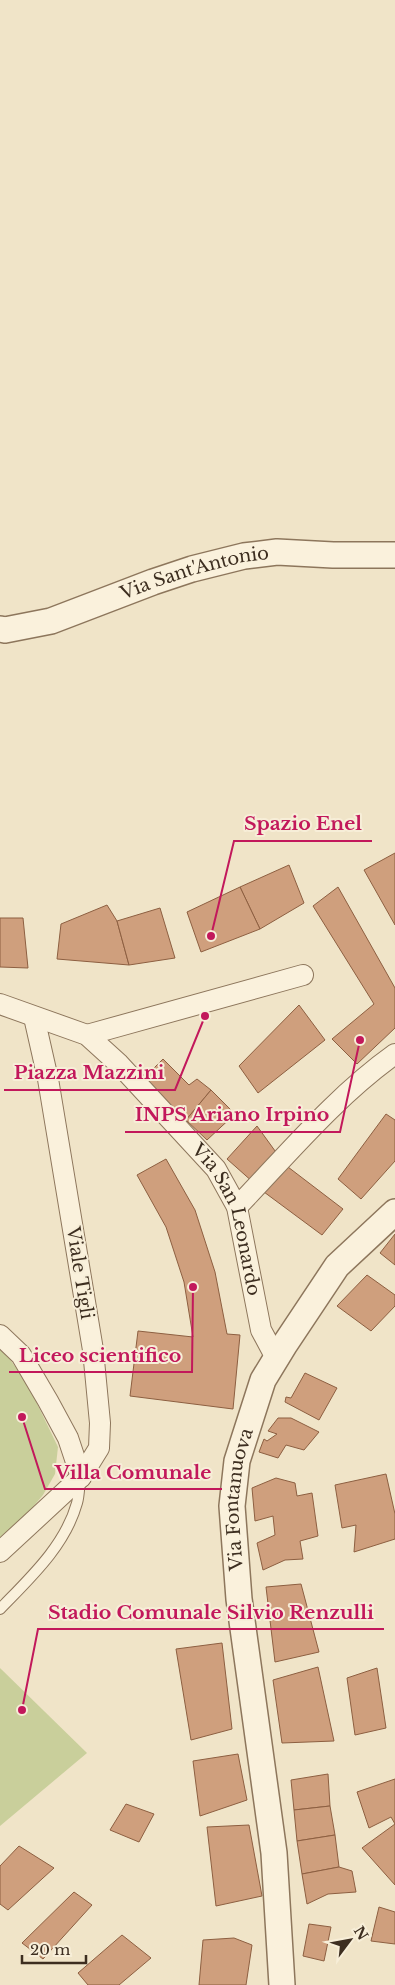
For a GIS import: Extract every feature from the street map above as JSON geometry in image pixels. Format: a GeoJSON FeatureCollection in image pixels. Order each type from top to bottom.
{"type":"FeatureCollection","features":[{"type":"Feature","properties":{"kind":"street","name":"Via Sant'Antonio"},"geometry":{"type":"LineString","coordinates":[[0,629],[5,630],[52,621],[192,569],[244,556],[277,552],[334,555],[395,555]]}},
{"type":"Feature","properties":{"kind":"street"},"geometry":{"type":"LineString","coordinates":[[88,1035],[304,975]]}},
{"type":"Feature","properties":{"kind":"street","name":"Via San Leonardo"},"geometry":{"type":"LineString","coordinates":[[0,1004],[88,1035],[118,1064],[216,1170],[237,1207],[261,1330],[276,1358]]}},
{"type":"Feature","properties":{"kind":"street","name":"Viale Tigli"},"geometry":{"type":"LineString","coordinates":[[0,1552],[81,1477],[99,1448],[100,1423],[93,1350],[48,1079],[34,1017]]}},
{"type":"Feature","properties":{"kind":"street"},"geometry":{"type":"LineString","coordinates":[[237,1207],[327,1113],[381,1064],[395,1054]]}},
{"type":"Feature","properties":{"kind":"street","name":"Via Fontanuova"},"geometry":{"type":"LineString","coordinates":[[282,1985],[274,1853],[239,1599],[232,1506],[237,1461],[263,1380],[276,1358],[337,1266],[395,1212]]}},
{"type":"Feature","properties":{"kind":"street"},"geometry":{"type":"LineString","coordinates":[[0,1335],[21,1355],[48,1401],[68,1438],[81,1477]]}},
{"type":"Feature","properties":{"kind":"lane"},"geometry":{"type":"LineString","coordinates":[[0,1609],[45,1562],[65,1531],[77,1503],[81,1477]]}},
{"type":"Feature","properties":{"kind":"green space"},"geometry":{"type":"Polygon","coordinates":[[[0,1349],[5,1352],[29,1387],[58,1447],[55,1474],[43,1495],[15,1528],[0,1539],[0,1349]]]}},
{"type":"Feature","properties":{"kind":"green space"},"geometry":{"type":"Polygon","coordinates":[[[0,1668],[87,1753],[0,1826],[0,1668]]]}},
{"type":"Feature","properties":{"kind":"building"},"geometry":{"type":"Polygon","coordinates":[[[395,853],[395,925],[364,870],[395,853]]]}},
{"type":"Feature","properties":{"kind":"building"},"geometry":{"type":"Polygon","coordinates":[[[289,865],[304,903],[260,929],[240,887],[289,865]]]}},
{"type":"Feature","properties":{"kind":"building"},"geometry":{"type":"Polygon","coordinates":[[[240,887],[260,929],[201,952],[187,912],[240,887]]]}},
{"type":"Feature","properties":{"kind":"building"},"geometry":{"type":"Polygon","coordinates":[[[338,887],[395,988],[395,1028],[357,1064],[332,1039],[374,1004],[313,906],[338,887]]]}},
{"type":"Feature","properties":{"kind":"building"},"geometry":{"type":"Polygon","coordinates":[[[107,905],[117,921],[129,965],[57,959],[61,924],[107,905]]]}},
{"type":"Feature","properties":{"kind":"building"},"geometry":{"type":"Polygon","coordinates":[[[160,908],[175,958],[129,965],[117,921],[160,908]]]}},
{"type":"Feature","properties":{"kind":"building"},"geometry":{"type":"Polygon","coordinates":[[[0,918],[23,918],[28,968],[0,967],[0,918]]]}},
{"type":"Feature","properties":{"kind":"building"},"geometry":{"type":"Polygon","coordinates":[[[299,1005],[325,1040],[258,1093],[239,1066],[299,1005]]]}},
{"type":"Feature","properties":{"kind":"building"},"geometry":{"type":"Polygon","coordinates":[[[163,1059],[189,1085],[197,1079],[211,1090],[186,1120],[142,1080],[163,1059]]]}},
{"type":"Feature","properties":{"kind":"building"},"geometry":{"type":"Polygon","coordinates":[[[211,1090],[235,1114],[207,1140],[186,1120],[211,1090]]]}},
{"type":"Feature","properties":{"kind":"building"},"geometry":{"type":"Polygon","coordinates":[[[386,1114],[395,1120],[395,1161],[361,1199],[338,1179],[386,1114]]]}},
{"type":"Feature","properties":{"kind":"building"},"geometry":{"type":"Polygon","coordinates":[[[257,1126],[278,1155],[254,1183],[227,1159],[257,1126]]]}},
{"type":"Feature","properties":{"kind":"building"},"geometry":{"type":"Polygon","coordinates":[[[166,1159],[195,1210],[215,1272],[227,1334],[240,1335],[233,1409],[130,1396],[138,1331],[193,1337],[184,1282],[166,1227],[137,1175],[166,1159]]]}},
{"type":"Feature","properties":{"kind":"building"},"geometry":{"type":"Polygon","coordinates":[[[288,1167],[343,1209],[322,1235],[264,1192],[288,1167]]]}},
{"type":"Feature","properties":{"kind":"building"},"geometry":{"type":"Polygon","coordinates":[[[395,1234],[395,1265],[380,1253],[395,1234]]]}},
{"type":"Feature","properties":{"kind":"building"},"geometry":{"type":"Polygon","coordinates":[[[367,1275],[395,1295],[395,1306],[371,1331],[337,1306],[367,1275]]]}},
{"type":"Feature","properties":{"kind":"building"},"geometry":{"type":"Polygon","coordinates":[[[305,1373],[337,1388],[319,1420],[285,1402],[286,1397],[291,1398],[305,1373]]]}},
{"type":"Feature","properties":{"kind":"building"},"geometry":{"type":"Polygon","coordinates":[[[278,1418],[291,1418],[319,1432],[304,1450],[286,1445],[278,1458],[259,1452],[264,1439],[267,1441],[277,1434],[268,1431],[278,1418]]]}},
{"type":"Feature","properties":{"kind":"building"},"geometry":{"type":"Polygon","coordinates":[[[386,1474],[395,1514],[395,1539],[354,1552],[356,1525],[342,1528],[335,1485],[386,1474]]]}},
{"type":"Feature","properties":{"kind":"building"},"geometry":{"type":"Polygon","coordinates":[[[276,1478],[295,1483],[297,1496],[312,1493],[318,1536],[300,1541],[303,1559],[285,1560],[263,1570],[257,1543],[275,1535],[273,1516],[255,1521],[252,1488],[276,1478]]]}},
{"type":"Feature","properties":{"kind":"building"},"geometry":{"type":"Polygon","coordinates":[[[301,1584],[319,1652],[275,1662],[266,1587],[301,1584]]]}},
{"type":"Feature","properties":{"kind":"building"},"geometry":{"type":"Polygon","coordinates":[[[222,1643],[232,1729],[191,1740],[176,1649],[222,1643]]]}},
{"type":"Feature","properties":{"kind":"building"},"geometry":{"type":"Polygon","coordinates":[[[318,1667],[334,1741],[282,1743],[273,1680],[318,1667]]]}},
{"type":"Feature","properties":{"kind":"building"},"geometry":{"type":"Polygon","coordinates":[[[377,1668],[386,1728],[355,1735],[347,1678],[377,1668]]]}},
{"type":"Feature","properties":{"kind":"building"},"geometry":{"type":"Polygon","coordinates":[[[238,1754],[247,1800],[200,1816],[193,1761],[238,1754]]]}},
{"type":"Feature","properties":{"kind":"building"},"geometry":{"type":"Polygon","coordinates":[[[328,1774],[330,1806],[294,1810],[291,1780],[328,1774]]]}},
{"type":"Feature","properties":{"kind":"building"},"geometry":{"type":"Polygon","coordinates":[[[395,1779],[395,1824],[391,1817],[369,1828],[357,1792],[395,1779]]]}},
{"type":"Feature","properties":{"kind":"building"},"geometry":{"type":"Polygon","coordinates":[[[126,1804],[154,1814],[139,1842],[110,1830],[126,1804]]]}},
{"type":"Feature","properties":{"kind":"building"},"geometry":{"type":"Polygon","coordinates":[[[330,1806],[335,1835],[297,1841],[294,1810],[330,1806]]]}},
{"type":"Feature","properties":{"kind":"building"},"geometry":{"type":"Polygon","coordinates":[[[395,1824],[395,1885],[362,1848],[395,1824]]]}},
{"type":"Feature","properties":{"kind":"building"},"geometry":{"type":"Polygon","coordinates":[[[249,1825],[262,1896],[216,1906],[207,1827],[249,1825]]]}},
{"type":"Feature","properties":{"kind":"building"},"geometry":{"type":"Polygon","coordinates":[[[335,1835],[339,1867],[302,1874],[297,1841],[335,1835]]]}},
{"type":"Feature","properties":{"kind":"building"},"geometry":{"type":"Polygon","coordinates":[[[19,1846],[54,1868],[8,1910],[0,1904],[0,1866],[19,1846]]]}},
{"type":"Feature","properties":{"kind":"building"},"geometry":{"type":"Polygon","coordinates":[[[339,1867],[352,1871],[356,1892],[328,1894],[307,1904],[302,1874],[339,1867]]]}},
{"type":"Feature","properties":{"kind":"building"},"geometry":{"type":"Polygon","coordinates":[[[74,1892],[92,1905],[43,1959],[22,1943],[74,1892]]]}},
{"type":"Feature","properties":{"kind":"building"},"geometry":{"type":"Polygon","coordinates":[[[379,1907],[395,1912],[395,1944],[371,1941],[379,1907]]]}},
{"type":"Feature","properties":{"kind":"building"},"geometry":{"type":"Polygon","coordinates":[[[309,1924],[331,1927],[324,1961],[303,1956],[309,1924]]]}},
{"type":"Feature","properties":{"kind":"building"},"geometry":{"type":"Polygon","coordinates":[[[122,1935],[151,1958],[119,1985],[88,1985],[78,1973],[122,1935]]]}},
{"type":"Feature","properties":{"kind":"building"},"geometry":{"type":"Polygon","coordinates":[[[234,1938],[252,1945],[246,1985],[199,1985],[203,1940],[234,1938]]]}},
{"type":"Feature","properties":{"kind":"place","name":"Spazio Enel"},"geometry":{"type":"Point","coordinates":[211,936]}},
{"type":"Feature","properties":{"kind":"place","name":"Piazza Mazzini"},"geometry":{"type":"Point","coordinates":[205,1016]}},
{"type":"Feature","properties":{"kind":"place","name":"INPS Ariano Irpino"},"geometry":{"type":"Point","coordinates":[360,1040]}},
{"type":"Feature","properties":{"kind":"place","name":"Liceo scientifico"},"geometry":{"type":"Point","coordinates":[193,1287]}},
{"type":"Feature","properties":{"kind":"place","name":"Villa Comunale"},"geometry":{"type":"Point","coordinates":[22,1417]}},
{"type":"Feature","properties":{"kind":"place","name":"Stadio Comunale Silvio Renzulli"},"geometry":{"type":"Point","coordinates":[22,1710]}}]}
